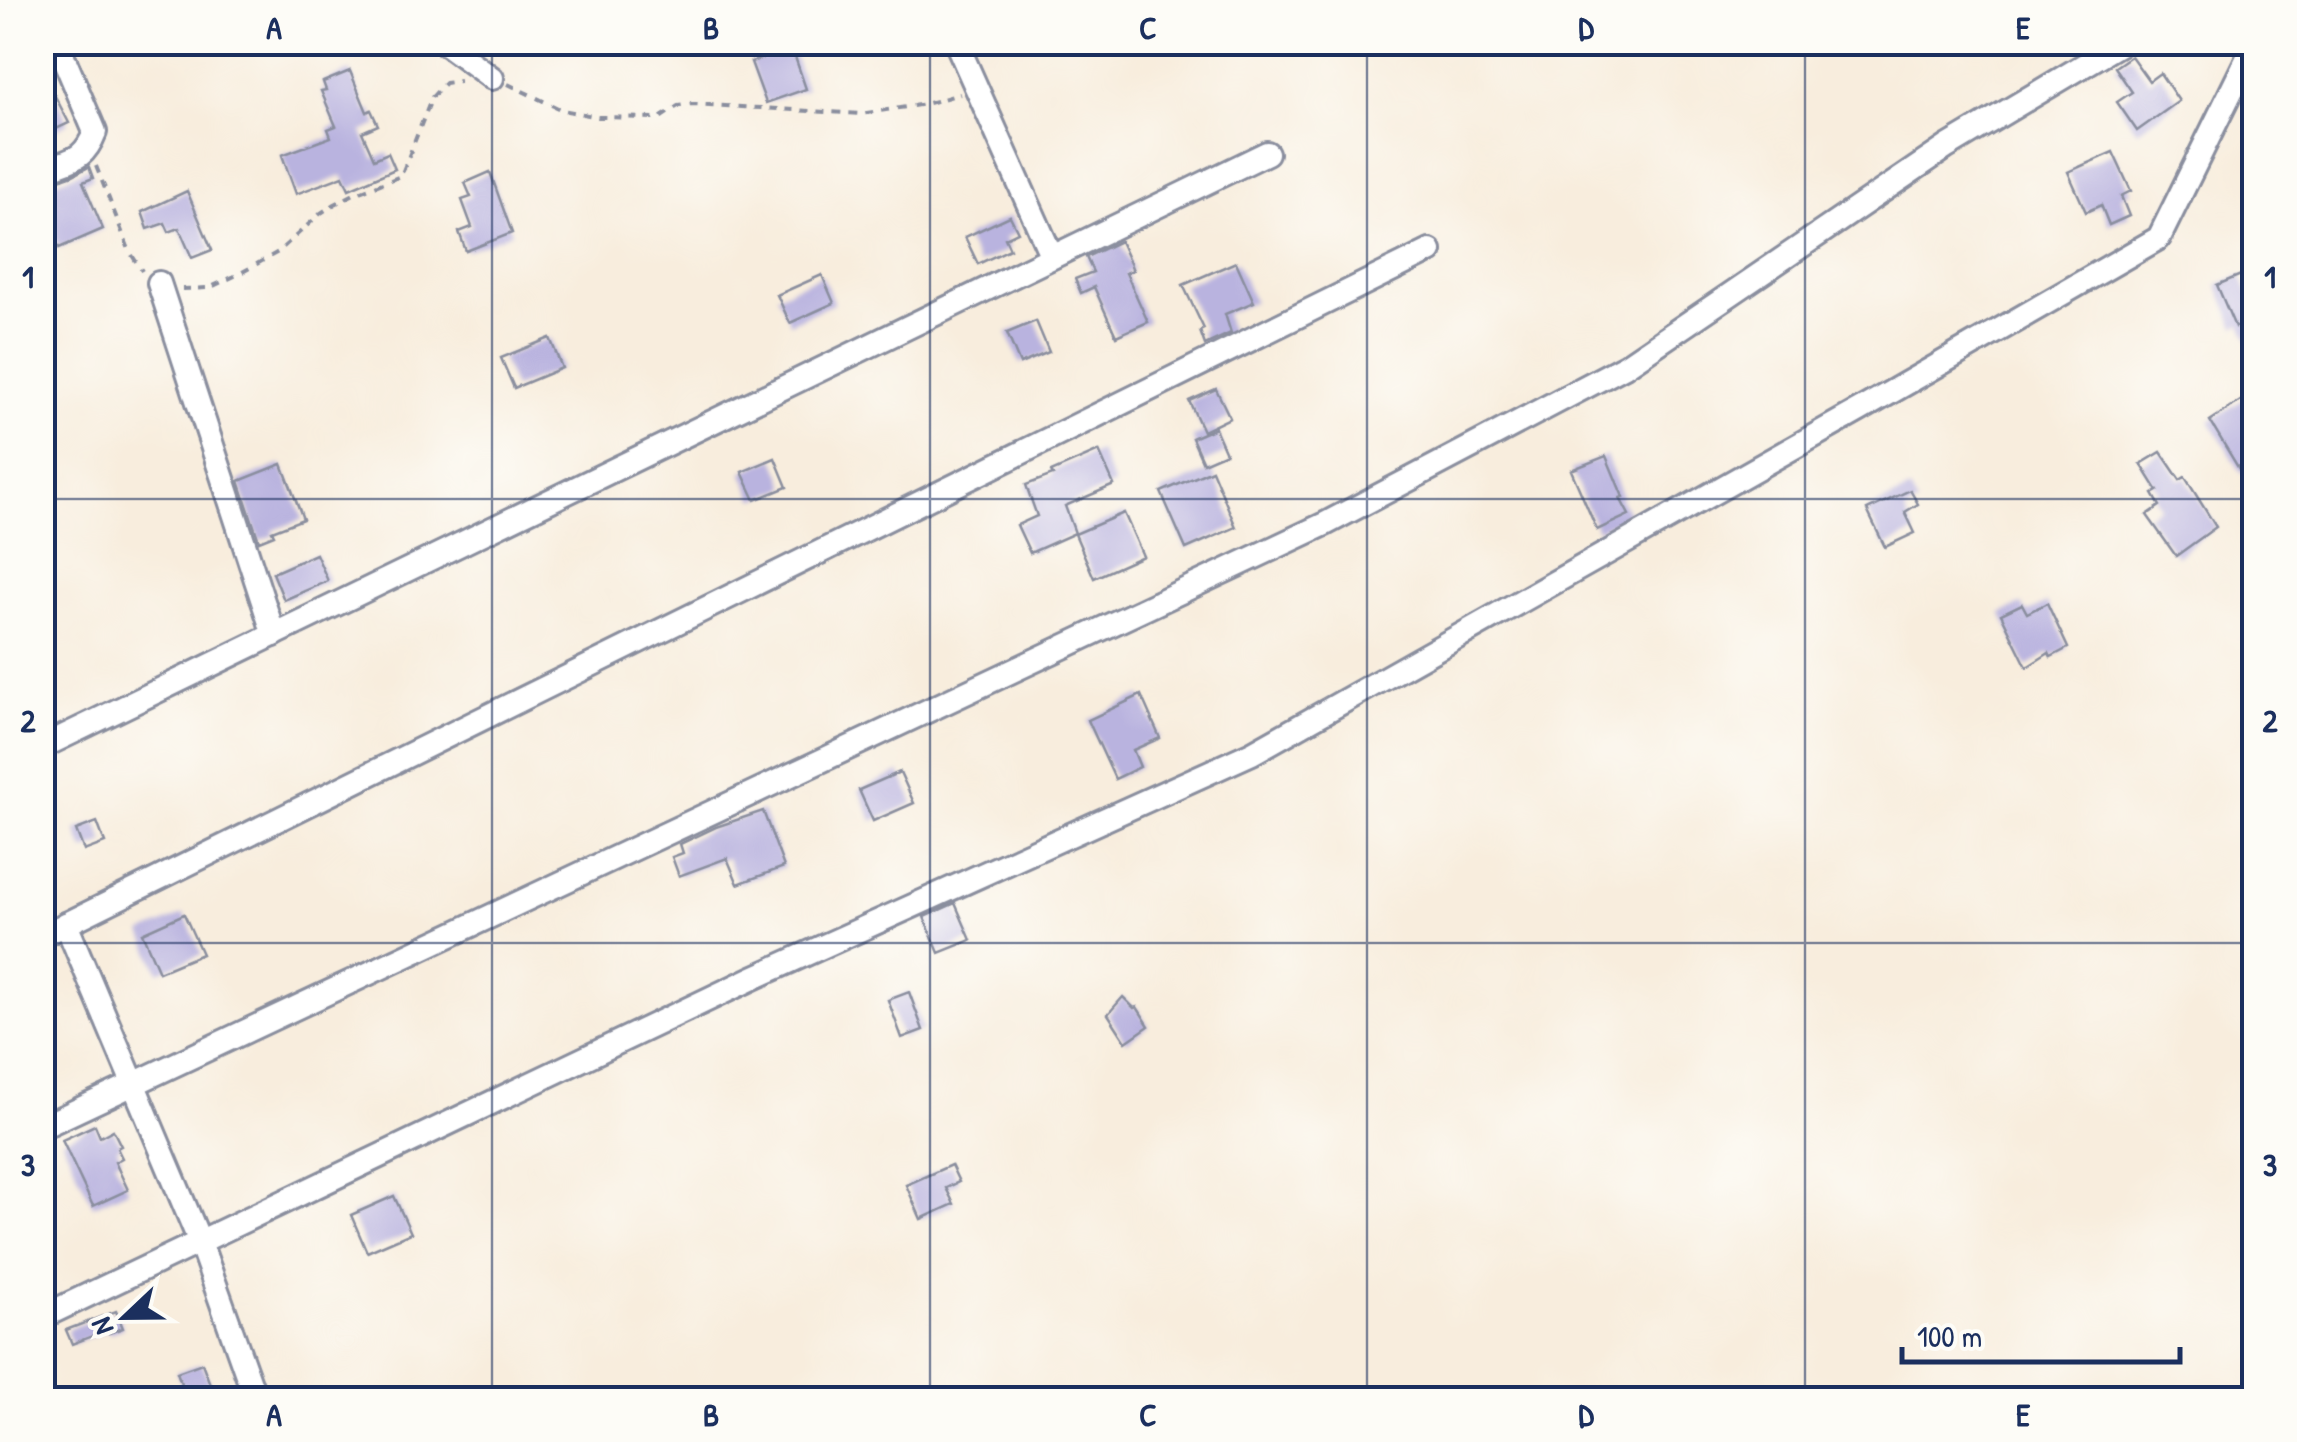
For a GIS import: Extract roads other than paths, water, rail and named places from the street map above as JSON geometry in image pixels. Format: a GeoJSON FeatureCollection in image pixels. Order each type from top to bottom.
{"type":"FeatureCollection","features":[{"type":"Feature","properties":{"kind":"street"},"geometry":{"type":"LineString","coordinates":[[42,171],[72,161],[89,148],[95,132],[57,42]]}},
{"type":"Feature","properties":{"kind":"street"},"geometry":{"type":"LineString","coordinates":[[442,42],[492,78]]}},
{"type":"Feature","properties":{"kind":"street"},"geometry":{"type":"LineString","coordinates":[[956,42],[1052,258]]}},
{"type":"Feature","properties":{"kind":"street"},"geometry":{"type":"LineString","coordinates":[[42,1127],[1343,515],[1625,366],[1947,148],[2122,42]]}},
{"type":"Feature","properties":{"kind":"street"},"geometry":{"type":"LineString","coordinates":[[42,1317],[753,978],[1252,753],[1860,410],[2159,238],[2254,45]]}},
{"type":"Feature","properties":{"kind":"street"},"geometry":{"type":"LineString","coordinates":[[42,747],[1267,153]]}},
{"type":"Feature","properties":{"kind":"street"},"geometry":{"type":"LineString","coordinates":[[42,936],[1430,251]]}},
{"type":"Feature","properties":{"kind":"street"},"geometry":{"type":"LineString","coordinates":[[159,284],[274,635]]}},
{"type":"Feature","properties":{"kind":"street"},"geometry":{"type":"LineString","coordinates":[[66,924],[200,1242],[256,1400]]}}]}
